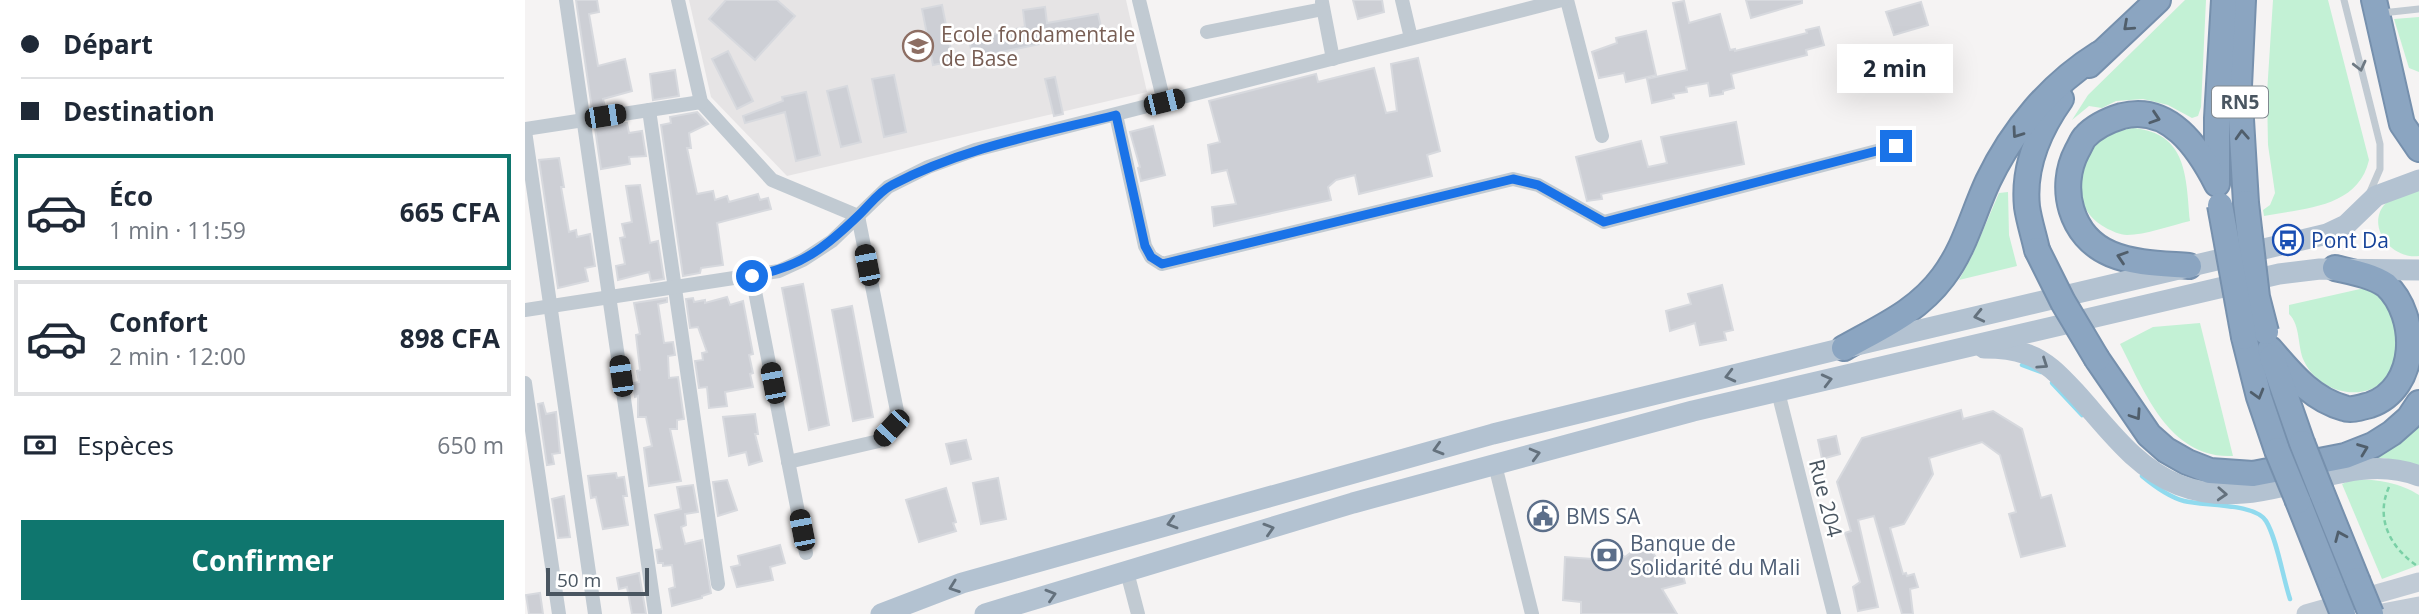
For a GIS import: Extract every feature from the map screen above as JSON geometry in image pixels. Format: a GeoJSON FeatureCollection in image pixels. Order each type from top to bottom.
{"type":"FeatureCollection","features":[{"type":"Feature","properties":{"kind":"highway"},"geometry":{"type":"LineString","coordinates":[[2158,0],[2099,54],[2068,89],[2047,118],[2030,164],[2027,206],[2037,250],[2063,302],[2097,359],[2149,435],[2166,450],[2210,471],[2253,474],[2345,456],[2373,445],[2392,433],[2409,418],[2419,403]]}},
{"type":"Feature","properties":{"kind":"highway","name":"RN5"},"geometry":{"type":"LineString","coordinates":[[2224,0],[2217,118],[2218,195],[2260,339],[2371,614]]}},
{"type":"Feature","properties":{"kind":"highway","name":"RN5"},"geometry":{"type":"LineString","coordinates":[[2243,0],[2239,86],[2246,203],[2260,339],[2259,397],[2277,450],[2343,614]]}},
{"type":"Feature","properties":{"kind":"highway"},"geometry":{"type":"LineString","coordinates":[[2376,7],[2402,124],[2419,149]]}},
{"type":"Feature","properties":{"kind":"highway"},"geometry":{"type":"LineString","coordinates":[[1844,348],[1914,309],[1944,276],[1965,240],[1988,182],[2019,129],[2054,87],[2099,54]]}},
{"type":"Feature","properties":{"kind":"highway"},"geometry":{"type":"LineString","coordinates":[[2189,267],[2135,262],[2108,253],[2086,237],[2073,217],[2067,187],[2069,166],[2084,137],[2109,120],[2134,113],[2154,116],[2175,126],[2189,139],[2218,195]]}},
{"type":"Feature","properties":{"kind":"highway"},"geometry":{"type":"LineString","coordinates":[[2260,339],[2300,383],[2318,398],[2346,410],[2379,401],[2392,394],[2409,369],[2414,356],[2415,335],[2410,314],[2399,296],[2385,284],[2368,276],[2335,268]]}},
{"type":"Feature","properties":{"kind":"main road"},"geometry":{"type":"LineString","coordinates":[[881,614],[988,576],[1453,445],[1844,348],[2327,234],[2346,225],[2376,196],[2419,180]]}},
{"type":"Feature","properties":{"kind":"main road"},"geometry":{"type":"LineString","coordinates":[[985,614],[1353,503],[1693,411],[1954,348],[2279,274],[2335,268],[2419,270]]}},
{"type":"Feature","properties":{"kind":"main road"},"geometry":{"type":"LineString","coordinates":[[1954,348],[2001,348],[2028,354],[2046,364],[2138,461],[2179,485],[2213,495],[2244,495],[2370,468],[2398,469],[2419,476]]}},
{"type":"Feature","properties":{"kind":"street"},"geometry":{"type":"LineString","coordinates":[[566,0],[655,612]]}},
{"type":"Feature","properties":{"kind":"street"},"geometry":{"type":"LineString","coordinates":[[678,0],[701,102],[772,180],[858,216]]}},
{"type":"Feature","properties":{"kind":"street"},"geometry":{"type":"LineString","coordinates":[[1139,0],[1164,102]]}},
{"type":"Feature","properties":{"kind":"street"},"geometry":{"type":"LineString","coordinates":[[1402,0],[1411,38]]}},
{"type":"Feature","properties":{"kind":"street"},"geometry":{"type":"LineString","coordinates":[[525,310],[779,271],[803,260],[832,241],[888,187],[928,167],[975,150],[1565,0],[1602,136]]}},
{"type":"Feature","properties":{"kind":"street"},"geometry":{"type":"LineString","coordinates":[[1207,33],[1322,5],[1333,59]]}},
{"type":"Feature","properties":{"kind":"street"},"geometry":{"type":"LineString","coordinates":[[595,614],[525,130],[701,102]]}},
{"type":"Feature","properties":{"kind":"street"},"geometry":{"type":"LineString","coordinates":[[649,110],[718,583]]}},
{"type":"Feature","properties":{"kind":"street"},"geometry":{"type":"LineString","coordinates":[[1116,115],[1145,246],[1151,257],[1162,264],[1513,179],[1538,185],[1604,222],[1896,146]]}},
{"type":"Feature","properties":{"kind":"street"},"geometry":{"type":"LineString","coordinates":[[789,462],[879,441],[891,428],[897,411],[858,216]]}},
{"type":"Feature","properties":{"kind":"street"},"geometry":{"type":"LineString","coordinates":[[752,276],[806,553]]}},
{"type":"Feature","properties":{"kind":"street"},"geometry":{"type":"LineString","coordinates":[[525,383],[559,614]]}},
{"type":"Feature","properties":{"kind":"street","name":"Rue 204"},"geometry":{"type":"LineString","coordinates":[[1778,392],[1834,614]]}},
{"type":"Feature","properties":{"kind":"street"},"geometry":{"type":"LineString","coordinates":[[1495,465],[1532,614]]}},
{"type":"Feature","properties":{"kind":"street"},"geometry":{"type":"LineString","coordinates":[[1127,572],[1138,614]]}},
{"type":"Feature","properties":{"kind":"street"},"geometry":{"type":"LineString","coordinates":[[2306,614],[2419,582]]}},
{"type":"Feature","properties":{"kind":"street"},"geometry":{"type":"LineString","coordinates":[[2377,614],[2419,606]]}},
{"type":"Feature","properties":{"kind":"lane"},"geometry":{"type":"LineString","coordinates":[[2344,0],[2380,144],[2380,169],[2364,206]]}},
{"type":"Feature","properties":{"kind":"lane"},"geometry":{"type":"LineString","coordinates":[[2376,7],[2419,9]]}},
{"type":"Feature","properties":{"kind":"path"},"geometry":{"type":"LineString","coordinates":[[2398,469],[2387,491],[2384,517],[2393,543],[2401,554],[2419,567]]}},
{"type":"Feature","properties":{"kind":"shaded area","name":"Ecole fondamentale de Base"},"geometry":{"type":"Polygon","coordinates":[[[689,0],[1126,0],[1147,92],[787,176],[711,97],[689,0]]]}},
{"type":"Feature","properties":{"kind":"green space"},"geometry":{"type":"Polygon","coordinates":[[[2185,0],[2206,0],[2201,107],[2198,116],[2192,118],[2168,105],[2143,99],[2116,101],[2102,108],[2089,106],[2072,120],[2088,95],[2185,0]]]}},
{"type":"Feature","properties":{"kind":"green space"},"geometry":{"type":"Polygon","coordinates":[[[2273,0],[2328,0],[2369,160],[2363,176],[2354,188],[2341,197],[2312,207],[2264,216],[2263,210],[2270,205],[2275,193],[2268,145],[2267,93],[2273,0]]]}},
{"type":"Feature","properties":{"kind":"green space"},"geometry":{"type":"Polygon","coordinates":[[[2419,17],[2419,72],[2409,68],[2394,19],[2419,17]]]}},
{"type":"Feature","properties":{"kind":"green space"},"geometry":{"type":"Polygon","coordinates":[[[2133,128],[2151,132],[2165,139],[2174,148],[2185,174],[2190,221],[2134,235],[2119,234],[2091,216],[2082,202],[2079,186],[2081,170],[2088,155],[2099,142],[2114,133],[2133,128]]]}},
{"type":"Feature","properties":{"kind":"green space"},"geometry":{"type":"Polygon","coordinates":[[[2419,189],[2419,256],[2408,256],[2398,252],[2383,238],[2378,219],[2388,201],[2419,189]]]}},
{"type":"Feature","properties":{"kind":"green space"},"geometry":{"type":"Polygon","coordinates":[[[2008,192],[2009,235],[2017,266],[1959,280],[1999,193],[2008,192]]]}},
{"type":"Feature","properties":{"kind":"green space"},"geometry":{"type":"Polygon","coordinates":[[[2369,287],[2388,298],[2403,355],[2386,379],[2373,388],[2362,392],[2339,390],[2318,379],[2304,361],[2297,330],[2289,314],[2289,305],[2369,287]]]}},
{"type":"Feature","properties":{"kind":"green space"},"geometry":{"type":"Polygon","coordinates":[[[2200,323],[2233,456],[2211,454],[2179,437],[2155,410],[2120,344],[2153,327],[2200,323]]]}},
{"type":"Feature","properties":{"kind":"green space"},"geometry":{"type":"Polygon","coordinates":[[[2419,412],[2419,466],[2384,458],[2344,462],[2419,412]]]}},
{"type":"Feature","properties":{"kind":"green space"},"geometry":{"type":"Polygon","coordinates":[[[2354,479],[2388,482],[2419,495],[2419,565],[2382,579],[2342,484],[2354,479]]]}},
{"type":"Feature","properties":{"kind":"building"},"geometry":{"type":"Polygon","coordinates":[[[576,0],[597,0],[599,12],[589,14],[598,66],[625,59],[632,91],[603,99],[605,107],[592,109],[576,0]]]}},
{"type":"Feature","properties":{"kind":"building"},"geometry":{"type":"Polygon","coordinates":[[[726,0],[777,0],[795,16],[755,60],[709,19],[726,0]]]}},
{"type":"Feature","properties":{"kind":"building"},"geometry":{"type":"Polygon","coordinates":[[[1353,0],[1382,0],[1384,12],[1358,19],[1353,0]]]}},
{"type":"Feature","properties":{"kind":"building"},"geometry":{"type":"Polygon","coordinates":[[[1746,0],[1802,0],[1802,3],[1751,18],[1746,0]]]}},
{"type":"Feature","properties":{"kind":"building"},"geometry":{"type":"Polygon","coordinates":[[[1684,1],[1689,23],[1720,14],[1730,50],[1807,33],[1806,30],[1819,27],[1824,45],[1806,50],[1807,55],[1731,74],[1734,88],[1723,91],[1723,94],[1710,96],[1708,83],[1686,87],[1687,92],[1673,94],[1674,98],[1652,103],[1647,79],[1687,70],[1673,3],[1684,1]]]}},
{"type":"Feature","properties":{"kind":"building"},"geometry":{"type":"Polygon","coordinates":[[[1921,2],[1928,25],[1894,35],[1886,12],[1921,2]]]}},
{"type":"Feature","properties":{"kind":"building"},"geometry":{"type":"Polygon","coordinates":[[[942,5],[953,61],[933,65],[922,9],[942,5]]]}},
{"type":"Feature","properties":{"kind":"building"},"geometry":{"type":"Polygon","coordinates":[[[1045,7],[1047,23],[1098,14],[1102,31],[973,58],[969,40],[1025,27],[1023,10],[1045,7]]]}},
{"type":"Feature","properties":{"kind":"building"},"geometry":{"type":"Polygon","coordinates":[[[1646,31],[1656,75],[1626,82],[1624,73],[1599,78],[1592,52],[1617,43],[1616,38],[1646,31]]]}},
{"type":"Feature","properties":{"kind":"building"},"geometry":{"type":"Polygon","coordinates":[[[728,51],[753,101],[737,109],[712,59],[728,51]]]}},
{"type":"Feature","properties":{"kind":"building"},"geometry":{"type":"Polygon","coordinates":[[[1418,58],[1440,151],[1427,155],[1432,176],[1359,194],[1355,175],[1336,180],[1328,187],[1331,200],[1214,226],[1212,207],[1236,204],[1227,170],[1212,173],[1208,145],[1220,142],[1209,101],[1316,74],[1318,82],[1374,68],[1386,113],[1397,111],[1391,64],[1418,58]]]}},
{"type":"Feature","properties":{"kind":"building"},"geometry":{"type":"Polygon","coordinates":[[[675,70],[679,96],[653,100],[650,74],[675,70]]]}},
{"type":"Feature","properties":{"kind":"building"},"geometry":{"type":"Polygon","coordinates":[[[894,75],[906,132],[884,137],[872,79],[894,75]]]}},
{"type":"Feature","properties":{"kind":"building"},"geometry":{"type":"Polygon","coordinates":[[[1055,77],[1063,114],[1054,116],[1045,79],[1055,77]]]}},
{"type":"Feature","properties":{"kind":"building"},"geometry":{"type":"Polygon","coordinates":[[[847,86],[861,142],[841,147],[827,91],[847,86]]]}},
{"type":"Feature","properties":{"kind":"building"},"geometry":{"type":"Polygon","coordinates":[[[806,92],[820,155],[796,161],[785,112],[745,123],[743,116],[783,101],[782,97],[806,92]]]}},
{"type":"Feature","properties":{"kind":"building"},"geometry":{"type":"Polygon","coordinates":[[[697,112],[708,124],[689,133],[691,148],[687,148],[697,194],[713,191],[715,200],[727,196],[729,202],[758,194],[760,200],[768,198],[771,209],[717,223],[723,265],[701,268],[700,273],[683,276],[661,125],[671,123],[670,117],[697,112]]]}},
{"type":"Feature","properties":{"kind":"building"},"geometry":{"type":"Polygon","coordinates":[[[1736,122],[1744,164],[1601,194],[1602,199],[1587,201],[1576,157],[1641,141],[1648,167],[1667,163],[1661,137],[1736,122]]]}},
{"type":"Feature","properties":{"kind":"building"},"geometry":{"type":"Polygon","coordinates":[[[627,123],[629,133],[642,131],[646,156],[629,157],[630,164],[601,169],[595,128],[627,123]]]}},
{"type":"Feature","properties":{"kind":"building"},"geometry":{"type":"Polygon","coordinates":[[[1153,126],[1165,175],[1141,181],[1130,132],[1153,126]]]}},
{"type":"Feature","properties":{"kind":"building"},"geometry":{"type":"Polygon","coordinates":[[[559,158],[569,232],[576,230],[577,237],[590,234],[595,266],[585,268],[588,281],[558,288],[539,160],[559,158]]]}},
{"type":"Feature","properties":{"kind":"building"},"geometry":{"type":"Polygon","coordinates":[[[640,185],[650,243],[658,241],[664,279],[651,281],[649,272],[618,280],[616,266],[625,264],[620,238],[625,237],[622,224],[632,222],[626,186],[640,185]]]}},
{"type":"Feature","properties":{"kind":"building"},"geometry":{"type":"Polygon","coordinates":[[[803,284],[829,425],[809,430],[782,288],[803,284]]]}},
{"type":"Feature","properties":{"kind":"building"},"geometry":{"type":"Polygon","coordinates":[[[1722,285],[1733,330],[1724,332],[1726,340],[1700,345],[1695,323],[1670,331],[1666,311],[1691,304],[1688,294],[1722,285]]]}},
{"type":"Feature","properties":{"kind":"building"},"geometry":{"type":"Polygon","coordinates":[[[727,297],[730,305],[743,301],[753,354],[749,355],[753,387],[725,392],[727,406],[709,408],[707,387],[699,388],[695,361],[703,360],[702,353],[707,352],[698,327],[690,328],[686,299],[693,298],[694,302],[705,300],[705,303],[727,297]]]}},
{"type":"Feature","properties":{"kind":"building"},"geometry":{"type":"Polygon","coordinates":[[[667,298],[667,302],[658,304],[664,343],[673,342],[675,355],[668,356],[669,378],[678,377],[684,419],[677,420],[677,429],[670,429],[681,481],[649,486],[644,448],[652,446],[646,417],[638,417],[638,396],[635,397],[633,383],[639,382],[637,371],[640,370],[636,335],[640,334],[634,303],[667,298]]]}},
{"type":"Feature","properties":{"kind":"building"},"geometry":{"type":"Polygon","coordinates":[[[852,306],[873,417],[853,421],[832,310],[852,306]]]}},
{"type":"Feature","properties":{"kind":"building"},"geometry":{"type":"Polygon","coordinates":[[[543,403],[546,414],[556,412],[560,453],[552,454],[554,464],[547,465],[538,404],[543,403]]]}},
{"type":"Feature","properties":{"kind":"building"},"geometry":{"type":"Polygon","coordinates":[[[1961,410],[1963,419],[1993,411],[2022,429],[2041,498],[2051,495],[2065,546],[2021,557],[2009,514],[2016,512],[2000,455],[1982,442],[1929,458],[1933,474],[1904,524],[1890,528],[1903,574],[1914,574],[1918,587],[1910,589],[1913,614],[1902,614],[1874,516],[1858,520],[1878,607],[1858,611],[1853,587],[1860,582],[1845,533],[1851,531],[1837,482],[1862,438],[1961,410]]]}},
{"type":"Feature","properties":{"kind":"building"},"geometry":{"type":"Polygon","coordinates":[[[755,414],[758,434],[755,434],[762,461],[749,465],[746,452],[729,456],[723,417],[755,414]]]}},
{"type":"Feature","properties":{"kind":"building"},"geometry":{"type":"Polygon","coordinates":[[[1836,436],[1840,454],[1822,459],[1818,440],[1836,436]]]}},
{"type":"Feature","properties":{"kind":"building"},"geometry":{"type":"Polygon","coordinates":[[[966,440],[971,459],[951,464],[946,444],[966,440]]]}},
{"type":"Feature","properties":{"kind":"building"},"geometry":{"type":"Polygon","coordinates":[[[616,473],[617,478],[624,477],[627,496],[623,496],[628,525],[603,529],[596,497],[591,498],[588,476],[616,473]]]}},
{"type":"Feature","properties":{"kind":"building"},"geometry":{"type":"Polygon","coordinates":[[[998,478],[1006,519],[981,524],[973,483],[998,478]]]}},
{"type":"Feature","properties":{"kind":"building"},"geometry":{"type":"Polygon","coordinates":[[[727,480],[737,510],[718,516],[713,482],[727,480]]]}},
{"type":"Feature","properties":{"kind":"building"},"geometry":{"type":"Polygon","coordinates":[[[693,485],[698,512],[685,514],[686,525],[681,527],[685,544],[702,540],[711,593],[672,606],[669,589],[675,587],[672,565],[663,566],[663,563],[658,563],[656,550],[662,549],[655,515],[681,509],[677,487],[693,485]]]}},
{"type":"Feature","properties":{"kind":"building"},"geometry":{"type":"Polygon","coordinates":[[[946,488],[956,531],[919,542],[906,500],[946,488]]]}},
{"type":"Feature","properties":{"kind":"building"},"geometry":{"type":"Polygon","coordinates":[[[564,496],[570,537],[558,538],[552,499],[564,496]]]}},
{"type":"Feature","properties":{"kind":"building"},"geometry":{"type":"Polygon","coordinates":[[[1645,542],[1669,575],[1682,571],[1685,583],[1662,589],[1677,614],[1581,614],[1581,602],[1563,600],[1565,557],[1593,559],[1603,543],[1625,557],[1645,542]]]}},
{"type":"Feature","properties":{"kind":"building"},"geometry":{"type":"Polygon","coordinates":[[[780,545],[785,563],[770,567],[773,580],[737,587],[731,567],[740,565],[738,556],[780,545]]]}},
{"type":"Feature","properties":{"kind":"building"},"geometry":{"type":"Polygon","coordinates":[[[639,573],[646,614],[632,614],[627,587],[619,589],[617,578],[639,573]]]}},
{"type":"Feature","properties":{"kind":"building"},"geometry":{"type":"Polygon","coordinates":[[[540,593],[543,614],[529,614],[526,595],[540,593]]]}},
{"type":"Feature","properties":{"kind":"waterway"},"geometry":{"type":"LineString","coordinates":[[2022,365],[2041,372]]}},
{"type":"Feature","properties":{"kind":"waterway"},"geometry":{"type":"LineString","coordinates":[[2052,383],[2082,415]]}},
{"type":"Feature","properties":{"kind":"waterway"},"geometry":{"type":"LineString","coordinates":[[2142,476],[2178,499],[2240,508],[2260,515],[2266,521],[2273,538],[2290,599]]}},
{"type":"Feature","properties":{"kind":"place","name":"Ecole fondamentale de Base"},"geometry":{"type":"Point","coordinates":[918,46]}},
{"type":"Feature","properties":{"kind":"place","name":"Pont Da"},"geometry":{"type":"Point","coordinates":[2288,240]}},
{"type":"Feature","properties":{"kind":"place","name":"BMS SA"},"geometry":{"type":"Point","coordinates":[1543,516]}},
{"type":"Feature","properties":{"kind":"place","name":"Banque de Solidarité du Mali"},"geometry":{"type":"Point","coordinates":[1607,555]}},
{"type":"Feature","properties":{"kind":"route"},"geometry":{"type":"LineString","coordinates":[[752,276],[779,271],[803,260],[832,241],[888,187],[928,167],[975,150],[1116,115],[1145,246],[1151,257],[1162,264],[1513,179],[1538,185],[1604,222],[1896,146]]}}]}
